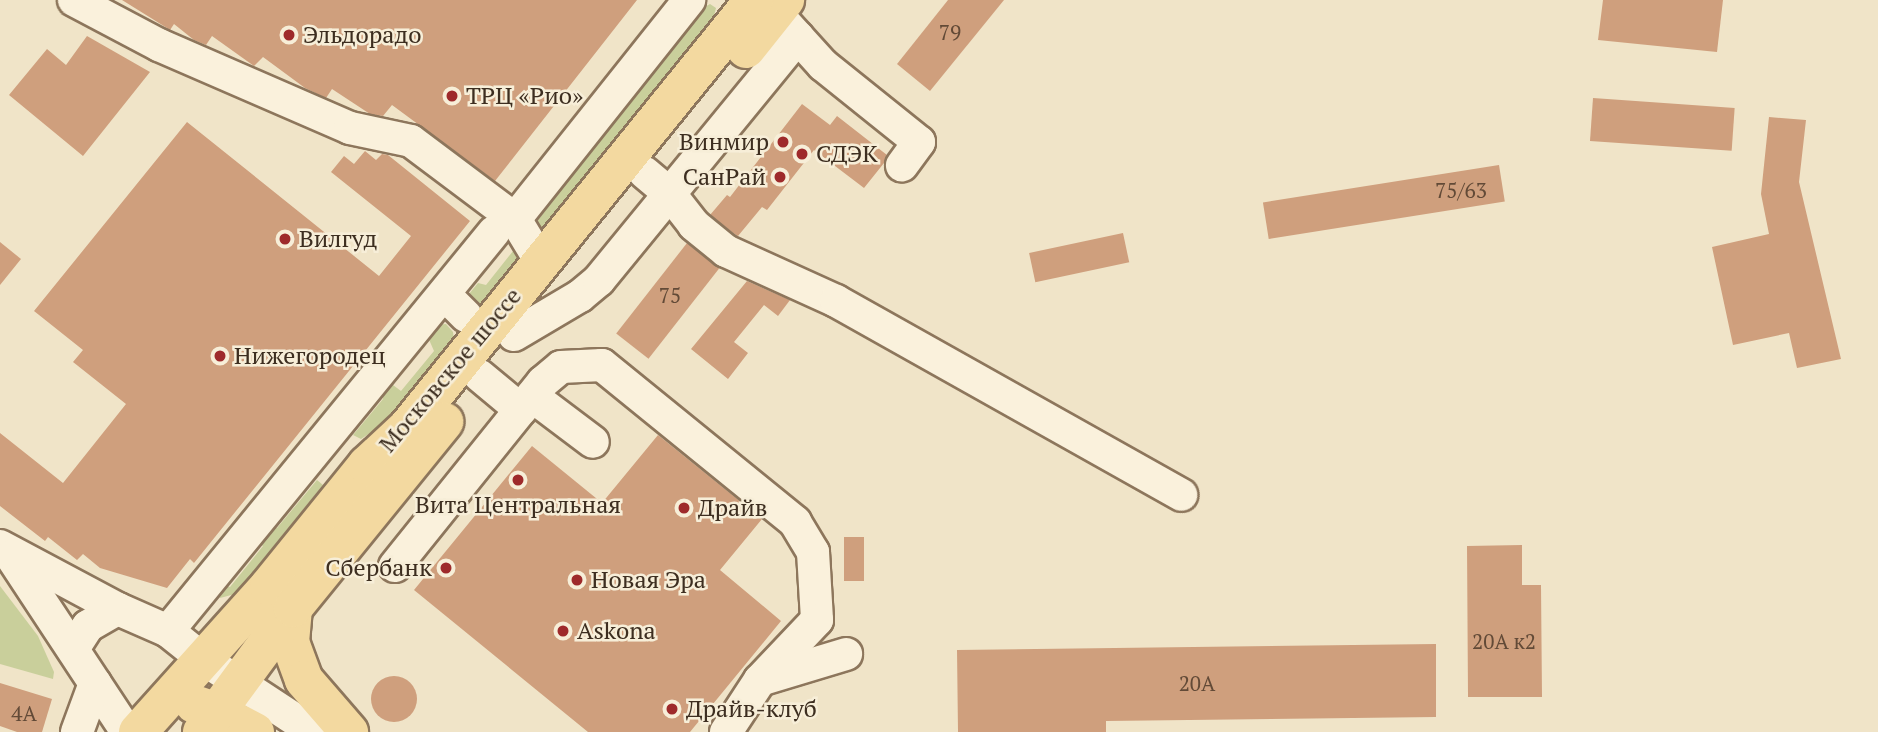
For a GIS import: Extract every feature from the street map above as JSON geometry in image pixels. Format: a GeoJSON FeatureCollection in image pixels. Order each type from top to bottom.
{"type":"FeatureCollection","features":[{"type":"Feature","properties":{"kind":"main road","name":"Московское шоссе"},"geometry":{"type":"LineString","coordinates":[[220,709],[293,608],[514,335],[658,183],[775,10]]}},
{"type":"Feature","properties":{"kind":"main road","name":"Московское шоссе"},"geometry":{"type":"LineString","coordinates":[[140,725],[269,586],[367,465],[407,428],[541,262],[775,10]]}},
{"type":"Feature","properties":{"kind":"main road"},"geometry":{"type":"LineString","coordinates":[[293,608],[290,642],[304,680],[349,732]]}},
{"type":"Feature","properties":{"kind":"main road"},"geometry":{"type":"LineString","coordinates":[[140,725],[188,702],[220,709],[255,732]]}},
{"type":"Feature","properties":{"kind":"lane"},"geometry":{"type":"LineString","coordinates":[[74,0],[159,45],[351,128],[411,141],[541,262]]}},
{"type":"Feature","properties":{"kind":"lane"},"geometry":{"type":"LineString","coordinates":[[168,631],[455,305],[504,226],[689,0]]}},
{"type":"Feature","properties":{"kind":"lane"},"geometry":{"type":"LineString","coordinates":[[775,10],[823,65],[919,142],[902,165]]}},
{"type":"Feature","properties":{"kind":"lane"},"geometry":{"type":"LineString","coordinates":[[658,183],[694,225],[726,251],[836,301],[1181,495]]}},
{"type":"Feature","properties":{"kind":"lane"},"geometry":{"type":"LineString","coordinates":[[395,566],[526,403],[561,368],[602,365],[795,522],[813,552],[817,620],[760,680],[726,732]]}},
{"type":"Feature","properties":{"kind":"lane"},"geometry":{"type":"LineString","coordinates":[[481,376],[593,442]]}},
{"type":"Feature","properties":{"kind":"lane"},"geometry":{"type":"LineString","coordinates":[[4,549],[118,609],[168,631],[203,659],[220,709],[314,732]]}},
{"type":"Feature","properties":{"kind":"lane"},"geometry":{"type":"LineString","coordinates":[[4,549],[95,683],[140,725]]}},
{"type":"Feature","properties":{"kind":"lane"},"geometry":{"type":"LineString","coordinates":[[73,649],[88,626],[118,609]]}},
{"type":"Feature","properties":{"kind":"lane"},"geometry":{"type":"LineString","coordinates":[[760,680],[846,654]]}},
{"type":"Feature","properties":{"kind":"lane"},"geometry":{"type":"LineString","coordinates":[[77,732],[95,683]]}},
{"type":"Feature","properties":{"kind":"green space"},"geometry":{"type":"Polygon","coordinates":[[[710,4],[716,8],[714,16],[549,228],[542,231],[537,227],[537,221],[703,8],[710,4]]]}},
{"type":"Feature","properties":{"kind":"green space"},"geometry":{"type":"Polygon","coordinates":[[[517,246],[521,256],[481,304],[473,303],[469,294],[478,283],[486,285],[517,246]]]}},
{"type":"Feature","properties":{"kind":"green space"},"geometry":{"type":"Polygon","coordinates":[[[446,324],[453,332],[454,340],[388,421],[361,439],[353,435],[383,399],[382,392],[389,382],[401,391],[434,351],[427,335],[434,325],[446,324]]]}},
{"type":"Feature","properties":{"kind":"green space"},"geometry":{"type":"Polygon","coordinates":[[[317,480],[323,485],[235,594],[220,598],[217,594],[219,584],[230,587],[263,546],[255,541],[260,528],[277,528],[317,480]]]}},
{"type":"Feature","properties":{"kind":"green space"},"geometry":{"type":"Polygon","coordinates":[[[0,586],[38,636],[54,672],[53,679],[0,664],[0,586]]]}},
{"type":"Feature","properties":{"kind":"building","name":"ТРЦ «Рио»"},"geometry":{"type":"Polygon","coordinates":[[[122,0],[637,0],[495,181],[392,105],[383,116],[370,114],[332,89],[326,98],[305,88],[263,57],[254,66],[212,36],[206,45],[194,40],[174,24],[170,30],[122,0]]]}},
{"type":"Feature","properties":{"kind":"building"},"geometry":{"type":"Polygon","coordinates":[[[948,0],[1004,0],[930,91],[897,64],[948,0]]]}},
{"type":"Feature","properties":{"kind":"building"},"geometry":{"type":"Polygon","coordinates":[[[1603,0],[1723,0],[1717,52],[1598,40],[1603,0]]]}},
{"type":"Feature","properties":{"kind":"building"},"geometry":{"type":"Polygon","coordinates":[[[87,36],[150,72],[83,156],[9,95],[47,49],[66,65],[87,36]]]}},
{"type":"Feature","properties":{"kind":"building"},"geometry":{"type":"Polygon","coordinates":[[[1593,98],[1735,108],[1732,151],[1590,141],[1593,98]]]}},
{"type":"Feature","properties":{"kind":"building"},"geometry":{"type":"Polygon","coordinates":[[[802,104],[830,125],[837,116],[887,155],[884,163],[864,188],[814,150],[767,210],[762,207],[738,236],[710,215],[727,195],[730,197],[802,104]]]}},
{"type":"Feature","properties":{"kind":"building"},"geometry":{"type":"Polygon","coordinates":[[[1769,117],[1806,120],[1799,182],[1841,359],[1797,368],[1789,333],[1733,345],[1712,247],[1769,234],[1761,194],[1769,117]]]}},
{"type":"Feature","properties":{"kind":"building","name":"Нижегородец"},"geometry":{"type":"Polygon","coordinates":[[[187,122],[379,276],[411,236],[331,172],[344,156],[354,164],[365,151],[376,160],[382,154],[388,155],[470,221],[194,563],[190,559],[167,588],[100,568],[83,554],[77,560],[48,537],[45,541],[0,506],[0,433],[63,483],[126,404],[73,362],[83,350],[34,311],[187,122]]]}},
{"type":"Feature","properties":{"kind":"building"},"geometry":{"type":"Polygon","coordinates":[[[1499,165],[1505,202],[1269,239],[1263,202],[1499,165]]]}},
{"type":"Feature","properties":{"kind":"building"},"geometry":{"type":"Polygon","coordinates":[[[1123,233],[1129,262],[1035,282],[1029,253],[1123,233]]]}},
{"type":"Feature","properties":{"kind":"building"},"geometry":{"type":"Polygon","coordinates":[[[0,242],[21,259],[0,285],[0,242]]]}},
{"type":"Feature","properties":{"kind":"building"},"geometry":{"type":"Polygon","coordinates":[[[687,243],[719,268],[649,359],[616,334],[687,243]]]}},
{"type":"Feature","properties":{"kind":"building"},"geometry":{"type":"Polygon","coordinates":[[[747,281],[790,300],[778,316],[764,305],[734,342],[748,353],[728,379],[691,349],[747,281]]]}},
{"type":"Feature","properties":{"kind":"building","name":"Новая Эра"},"geometry":{"type":"Polygon","coordinates":[[[658,435],[762,519],[720,570],[781,621],[690,732],[588,732],[414,590],[532,446],[602,503],[658,435]]]}},
{"type":"Feature","properties":{"kind":"building"},"geometry":{"type":"Polygon","coordinates":[[[844,537],[864,537],[864,581],[844,581],[844,537]]]}},
{"type":"Feature","properties":{"kind":"building"},"geometry":{"type":"Polygon","coordinates":[[[1522,545],[1522,585],[1541,585],[1542,697],[1468,697],[1467,546],[1522,545]]]}},
{"type":"Feature","properties":{"kind":"building"},"geometry":{"type":"Polygon","coordinates":[[[1436,644],[1436,717],[1106,721],[1106,732],[958,732],[957,650],[1436,644]]]}},
{"type":"Feature","properties":{"kind":"building"},"geometry":{"type":"Polygon","coordinates":[[[394,676],[411,682],[417,699],[411,716],[394,722],[377,716],[371,699],[377,682],[394,676]]]}},
{"type":"Feature","properties":{"kind":"building"},"geometry":{"type":"Polygon","coordinates":[[[0,683],[52,699],[42,732],[17,732],[0,726],[0,683]]]}},
{"type":"Feature","properties":{"kind":"place","name":"Эльдорадо"},"geometry":{"type":"Point","coordinates":[289,35]}},
{"type":"Feature","properties":{"kind":"place","name":"ТРЦ «Рио»"},"geometry":{"type":"Point","coordinates":[452,96]}},
{"type":"Feature","properties":{"kind":"place","name":"Винмир"},"geometry":{"type":"Point","coordinates":[783,142]}},
{"type":"Feature","properties":{"kind":"place","name":"СДЭК"},"geometry":{"type":"Point","coordinates":[802,154]}},
{"type":"Feature","properties":{"kind":"place","name":"СанРай"},"geometry":{"type":"Point","coordinates":[780,177]}},
{"type":"Feature","properties":{"kind":"place","name":"Вилгуд"},"geometry":{"type":"Point","coordinates":[285,239]}},
{"type":"Feature","properties":{"kind":"place","name":"Нижегородец"},"geometry":{"type":"Point","coordinates":[220,356]}},
{"type":"Feature","properties":{"kind":"place","name":"Вита Центральная"},"geometry":{"type":"Point","coordinates":[518,480]}},
{"type":"Feature","properties":{"kind":"place","name":"Драйв"},"geometry":{"type":"Point","coordinates":[684,508]}},
{"type":"Feature","properties":{"kind":"place","name":"Сбербанк"},"geometry":{"type":"Point","coordinates":[446,568]}},
{"type":"Feature","properties":{"kind":"place","name":"Новая Эра"},"geometry":{"type":"Point","coordinates":[577,580]}},
{"type":"Feature","properties":{"kind":"place","name":"Askona"},"geometry":{"type":"Point","coordinates":[563,631]}},
{"type":"Feature","properties":{"kind":"place","name":"Драйв-клуб"},"geometry":{"type":"Point","coordinates":[672,709]}}]}
